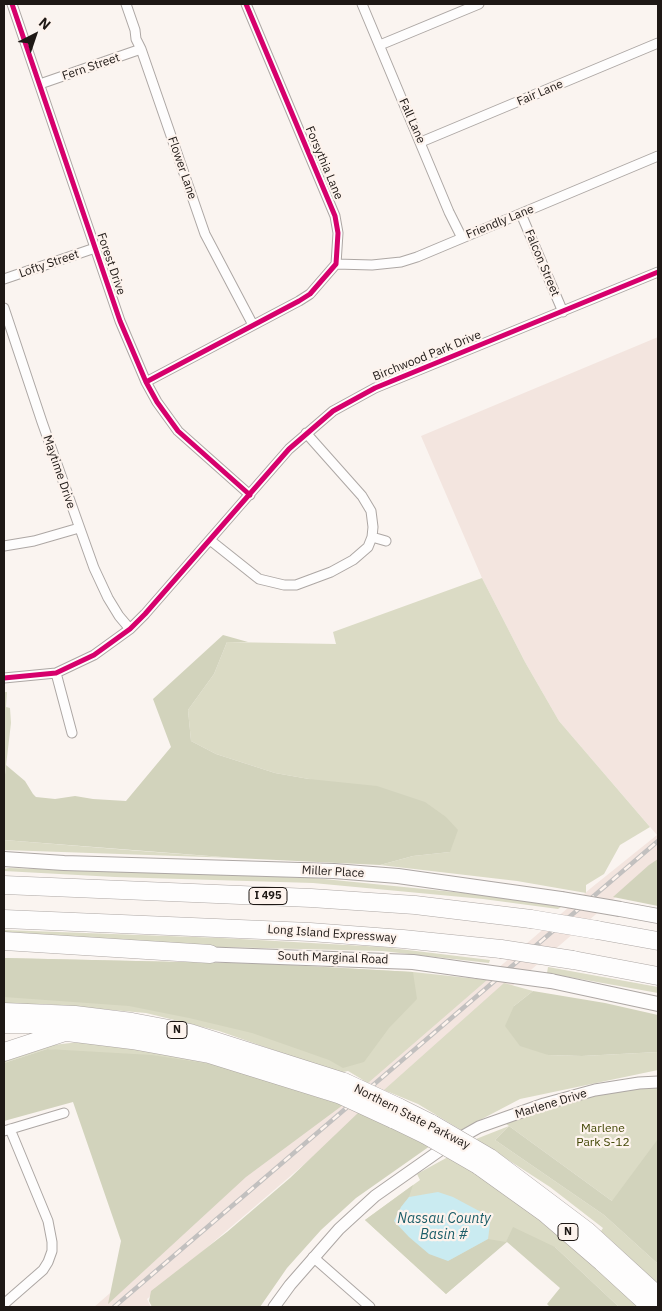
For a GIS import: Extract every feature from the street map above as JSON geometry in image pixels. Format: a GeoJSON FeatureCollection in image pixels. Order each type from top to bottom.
{"type":"FeatureCollection","features":[{"type":"Feature","properties":{"kind":"highway","name":"I 495"},"geometry":{"type":"LineString","coordinates":[[4,885],[311,898],[415,905],[531,919],[658,941]]}},
{"type":"Feature","properties":{"kind":"highway","name":"Long Island Expressway"},"geometry":{"type":"LineString","coordinates":[[4,919],[310,932],[403,939],[501,949],[658,976]]}},
{"type":"Feature","properties":{"kind":"highway"},"geometry":{"type":"LineString","coordinates":[[4,941],[210,954]]}},
{"type":"Feature","properties":{"kind":"highway","name":"Northern State Parkway"},"geometry":{"type":"LineString","coordinates":[[4,1012],[75,1015],[190,1032],[342,1089],[396,1113],[484,1162],[587,1231],[658,1296]]}},
{"type":"Feature","properties":{"kind":"highway","name":"Northern State Parkway"},"geometry":{"type":"LineString","coordinates":[[4,1024],[33,1024],[67,1032],[132,1040],[209,1054],[342,1089]]}},
{"type":"Feature","properties":{"kind":"highway"},"geometry":{"type":"LineString","coordinates":[[4,1052],[67,1032]]}},
{"type":"Feature","properties":{"kind":"highway","name":"Northern State Parkway"},"geometry":{"type":"LineString","coordinates":[[484,1162],[602,1262],[651,1307]]}},
{"type":"Feature","properties":{"kind":"main road","name":"Miller Place"},"geometry":{"type":"LineString","coordinates":[[4,859],[64,863],[334,871],[398,876],[560,899],[658,916]]}},
{"type":"Feature","properties":{"kind":"main road","name":"South Marginal Road"},"geometry":{"type":"LineString","coordinates":[[4,950],[210,954],[404,962],[551,981],[658,1004]]}},
{"type":"Feature","properties":{"kind":"street","name":"Forest Drive"},"geometry":{"type":"LineString","coordinates":[[12,4],[120,320],[146,382],[162,410],[178,431],[250,495]]}},
{"type":"Feature","properties":{"kind":"street","name":"Flower Lane"},"geometry":{"type":"LineString","coordinates":[[126,4],[135,30],[136,39],[205,234],[253,325]]}},
{"type":"Feature","properties":{"kind":"street","name":"Forsythia Lane"},"geometry":{"type":"LineString","coordinates":[[246,4],[336,216],[338,233],[336,264]]}},
{"type":"Feature","properties":{"kind":"street","name":"Fall Lane"},"geometry":{"type":"LineString","coordinates":[[362,4],[449,212],[462,238]]}},
{"type":"Feature","properties":{"kind":"street"},"geometry":{"type":"LineString","coordinates":[[380,45],[479,4]]}},
{"type":"Feature","properties":{"kind":"street","name":"Fair Lane"},"geometry":{"type":"LineString","coordinates":[[421,142],[658,43]]}},
{"type":"Feature","properties":{"kind":"street","name":"Fern Street"},"geometry":{"type":"LineString","coordinates":[[40,84],[141,49]]}},
{"type":"Feature","properties":{"kind":"street","name":"Friendly Lane"},"geometry":{"type":"LineString","coordinates":[[336,264],[372,265],[401,262],[417,257],[658,156]]}},
{"type":"Feature","properties":{"kind":"street","name":"Falcon Street"},"geometry":{"type":"LineString","coordinates":[[522,214],[563,312]]}},
{"type":"Feature","properties":{"kind":"street","name":"Lofty Street"},"geometry":{"type":"LineString","coordinates":[[4,279],[95,248]]}},
{"type":"Feature","properties":{"kind":"street"},"geometry":{"type":"LineString","coordinates":[[146,382],[310,294],[336,264]]}},
{"type":"Feature","properties":{"kind":"street","name":"Birchwood Park Drive"},"geometry":{"type":"LineString","coordinates":[[4,678],[56,673],[94,655],[130,629],[146,614],[289,449],[333,411],[375,388],[658,272]]}},
{"type":"Feature","properties":{"kind":"street","name":"Maytime Drive"},"geometry":{"type":"LineString","coordinates":[[4,308],[94,568],[108,598],[130,629]]}},
{"type":"Feature","properties":{"kind":"street"},"geometry":{"type":"LineString","coordinates":[[210,540],[259,579],[284,586],[313,580],[354,560],[368,547],[374,527],[371,511],[362,496],[306,433]]}},
{"type":"Feature","properties":{"kind":"street"},"geometry":{"type":"LineString","coordinates":[[4,546],[34,541],[79,528]]}},
{"type":"Feature","properties":{"kind":"street"},"geometry":{"type":"LineString","coordinates":[[372,538],[386,540]]}},
{"type":"Feature","properties":{"kind":"street"},"geometry":{"type":"LineString","coordinates":[[56,673],[72,733]]}},
{"type":"Feature","properties":{"kind":"street","name":"Marlene Drive"},"geometry":{"type":"LineString","coordinates":[[313,1257],[339,1229],[375,1196],[449,1144],[479,1127],[544,1104],[594,1090],[658,1082]]}},
{"type":"Feature","properties":{"kind":"street"},"geometry":{"type":"LineString","coordinates":[[4,1304],[43,1270],[52,1252],[51,1231],[48,1221],[7,1130],[64,1113]]}},
{"type":"Feature","properties":{"kind":"street"},"geometry":{"type":"LineString","coordinates":[[274,1307],[313,1257],[370,1307]]}},
{"type":"Feature","properties":{"kind":"shaded area"},"geometry":{"type":"Polygon","coordinates":[[[658,337],[658,861],[147,1299],[151,1307],[94,1307],[254,1168],[332,1107],[397,1048],[482,982],[591,888],[657,835],[559,721],[525,662],[482,578],[421,436],[658,337]]]}},
{"type":"Feature","properties":{"kind":"green space"},"geometry":{"type":"Polygon","coordinates":[[[482,578],[525,662],[559,721],[650,827],[620,845],[604,874],[586,885],[586,893],[517,881],[380,865],[413,856],[450,852],[309,779],[275,773],[216,754],[191,741],[188,710],[214,674],[227,642],[336,644],[333,632],[482,578]]]}},
{"type":"Feature","properties":{"kind":"green space"},"geometry":{"type":"Polygon","coordinates":[[[223,635],[248,642],[227,642],[214,674],[188,710],[191,741],[216,754],[275,773],[309,779],[377,786],[425,802],[446,817],[458,830],[450,852],[413,856],[380,865],[235,858],[4,840],[6,765],[25,781],[36,797],[55,799],[75,796],[126,801],[171,747],[153,699],[223,635]]]}},
{"type":"Feature","properties":{"kind":"green space"},"geometry":{"type":"Polygon","coordinates":[[[4,692],[7,692],[6,707],[10,708],[11,723],[4,783],[4,692]]]}},
{"type":"Feature","properties":{"kind":"green space"},"geometry":{"type":"Polygon","coordinates":[[[4,840],[141,851],[235,858],[4,850],[4,840]]]}},
{"type":"Feature","properties":{"kind":"green space"},"geometry":{"type":"Polygon","coordinates":[[[658,859],[658,906],[613,897],[649,865],[658,859]]]}},
{"type":"Feature","properties":{"kind":"green space"},"geometry":{"type":"Polygon","coordinates":[[[4,869],[314,878],[484,895],[561,907],[558,909],[483,899],[313,883],[115,877],[4,871],[4,869]]]}},
{"type":"Feature","properties":{"kind":"green space"},"geometry":{"type":"Polygon","coordinates":[[[4,930],[222,938],[383,947],[490,960],[489,963],[382,951],[139,945],[4,935],[4,930]]]}},
{"type":"Feature","properties":{"kind":"green space"},"geometry":{"type":"Polygon","coordinates":[[[4,958],[268,964],[413,972],[487,980],[368,1083],[348,1071],[339,1073],[219,1031],[146,1013],[45,1004],[4,1005],[4,958]]]}},
{"type":"Feature","properties":{"kind":"green space"},"geometry":{"type":"Polygon","coordinates":[[[4,958],[268,964],[413,972],[417,999],[389,1028],[364,1062],[343,1068],[329,1060],[252,1033],[189,1018],[129,1006],[4,997],[4,958]]]}},
{"type":"Feature","properties":{"kind":"green space"},"geometry":{"type":"Polygon","coordinates":[[[548,967],[658,987],[658,993],[547,973],[548,967]]]}},
{"type":"Feature","properties":{"kind":"green space"},"geometry":{"type":"Polygon","coordinates":[[[504,983],[533,991],[514,1006],[548,1055],[582,1056],[658,1052],[658,1070],[520,1099],[461,1130],[418,1104],[384,1090],[504,983]]]}},
{"type":"Feature","properties":{"kind":"green space"},"geometry":{"type":"Polygon","coordinates":[[[533,991],[605,1003],[658,1015],[658,1052],[582,1056],[548,1055],[520,1046],[505,1026],[514,1006],[533,991]]]}},
{"type":"Feature","properties":{"kind":"green space"},"geometry":{"type":"Polygon","coordinates":[[[79,1042],[147,1049],[214,1062],[284,1080],[47,1049],[4,1063],[4,1057],[36,1047],[79,1042]]]}},
{"type":"Feature","properties":{"kind":"green space"},"geometry":{"type":"Polygon","coordinates":[[[47,1049],[152,1055],[217,1065],[343,1105],[246,1177],[108,1304],[121,1241],[73,1102],[4,1121],[4,1063],[47,1049]]]}},
{"type":"Feature","properties":{"kind":"green space","name":"Marlene Park S-12"},"geometry":{"type":"Polygon","coordinates":[[[658,1082],[658,1212],[612,1201],[500,1120],[544,1104],[658,1082]]]}},
{"type":"Feature","properties":{"kind":"green space"},"geometry":{"type":"Polygon","coordinates":[[[359,1112],[430,1146],[356,1198],[321,1230],[287,1268],[260,1307],[152,1307],[149,1301],[151,1291],[227,1232],[290,1178],[359,1112]]]}},
{"type":"Feature","properties":{"kind":"green space"},"geometry":{"type":"Polygon","coordinates":[[[509,1126],[495,1140],[604,1215],[658,1264],[658,1284],[601,1231],[603,1228],[550,1187],[476,1139],[509,1126]]]}},
{"type":"Feature","properties":{"kind":"green space"},"geometry":{"type":"Polygon","coordinates":[[[509,1126],[612,1201],[658,1139],[658,1264],[604,1215],[495,1140],[509,1126]]]}},
{"type":"Feature","properties":{"kind":"green space"},"geometry":{"type":"Polygon","coordinates":[[[448,1157],[490,1181],[550,1222],[643,1307],[619,1307],[555,1247],[506,1242],[446,1294],[365,1220],[420,1180],[417,1174],[448,1157]]]}},
{"type":"Feature","properties":{"kind":"green space"},"geometry":{"type":"Polygon","coordinates":[[[413,1185],[409,1197],[401,1207],[448,1261],[488,1239],[506,1242],[513,1227],[555,1247],[619,1307],[550,1307],[547,1304],[560,1288],[507,1242],[446,1294],[365,1220],[413,1185]]]}},
{"type":"Feature","properties":{"kind":"water","name":"Nassau County Basin #"},"geometry":{"type":"Polygon","coordinates":[[[438,1192],[453,1197],[481,1212],[490,1224],[488,1239],[448,1261],[429,1254],[394,1221],[409,1197],[438,1192]]]}},
{"type":"Feature","properties":{"kind":"railway"},"geometry":{"type":"LineString","coordinates":[[114,1307],[658,841]]}},
{"type":"Feature","properties":{"kind":"cycle path"},"geometry":{"type":"LineString","coordinates":[[12,4],[120,321],[146,382],[157,402],[178,431],[250,495]]}},
{"type":"Feature","properties":{"kind":"cycle path"},"geometry":{"type":"LineString","coordinates":[[146,382],[299,301],[310,294],[336,264],[338,233],[335,216],[246,4]]}},
{"type":"Feature","properties":{"kind":"cycle path"},"geometry":{"type":"LineString","coordinates":[[4,678],[56,673],[94,655],[130,629],[289,449],[333,411],[375,388],[658,272]]}}]}
